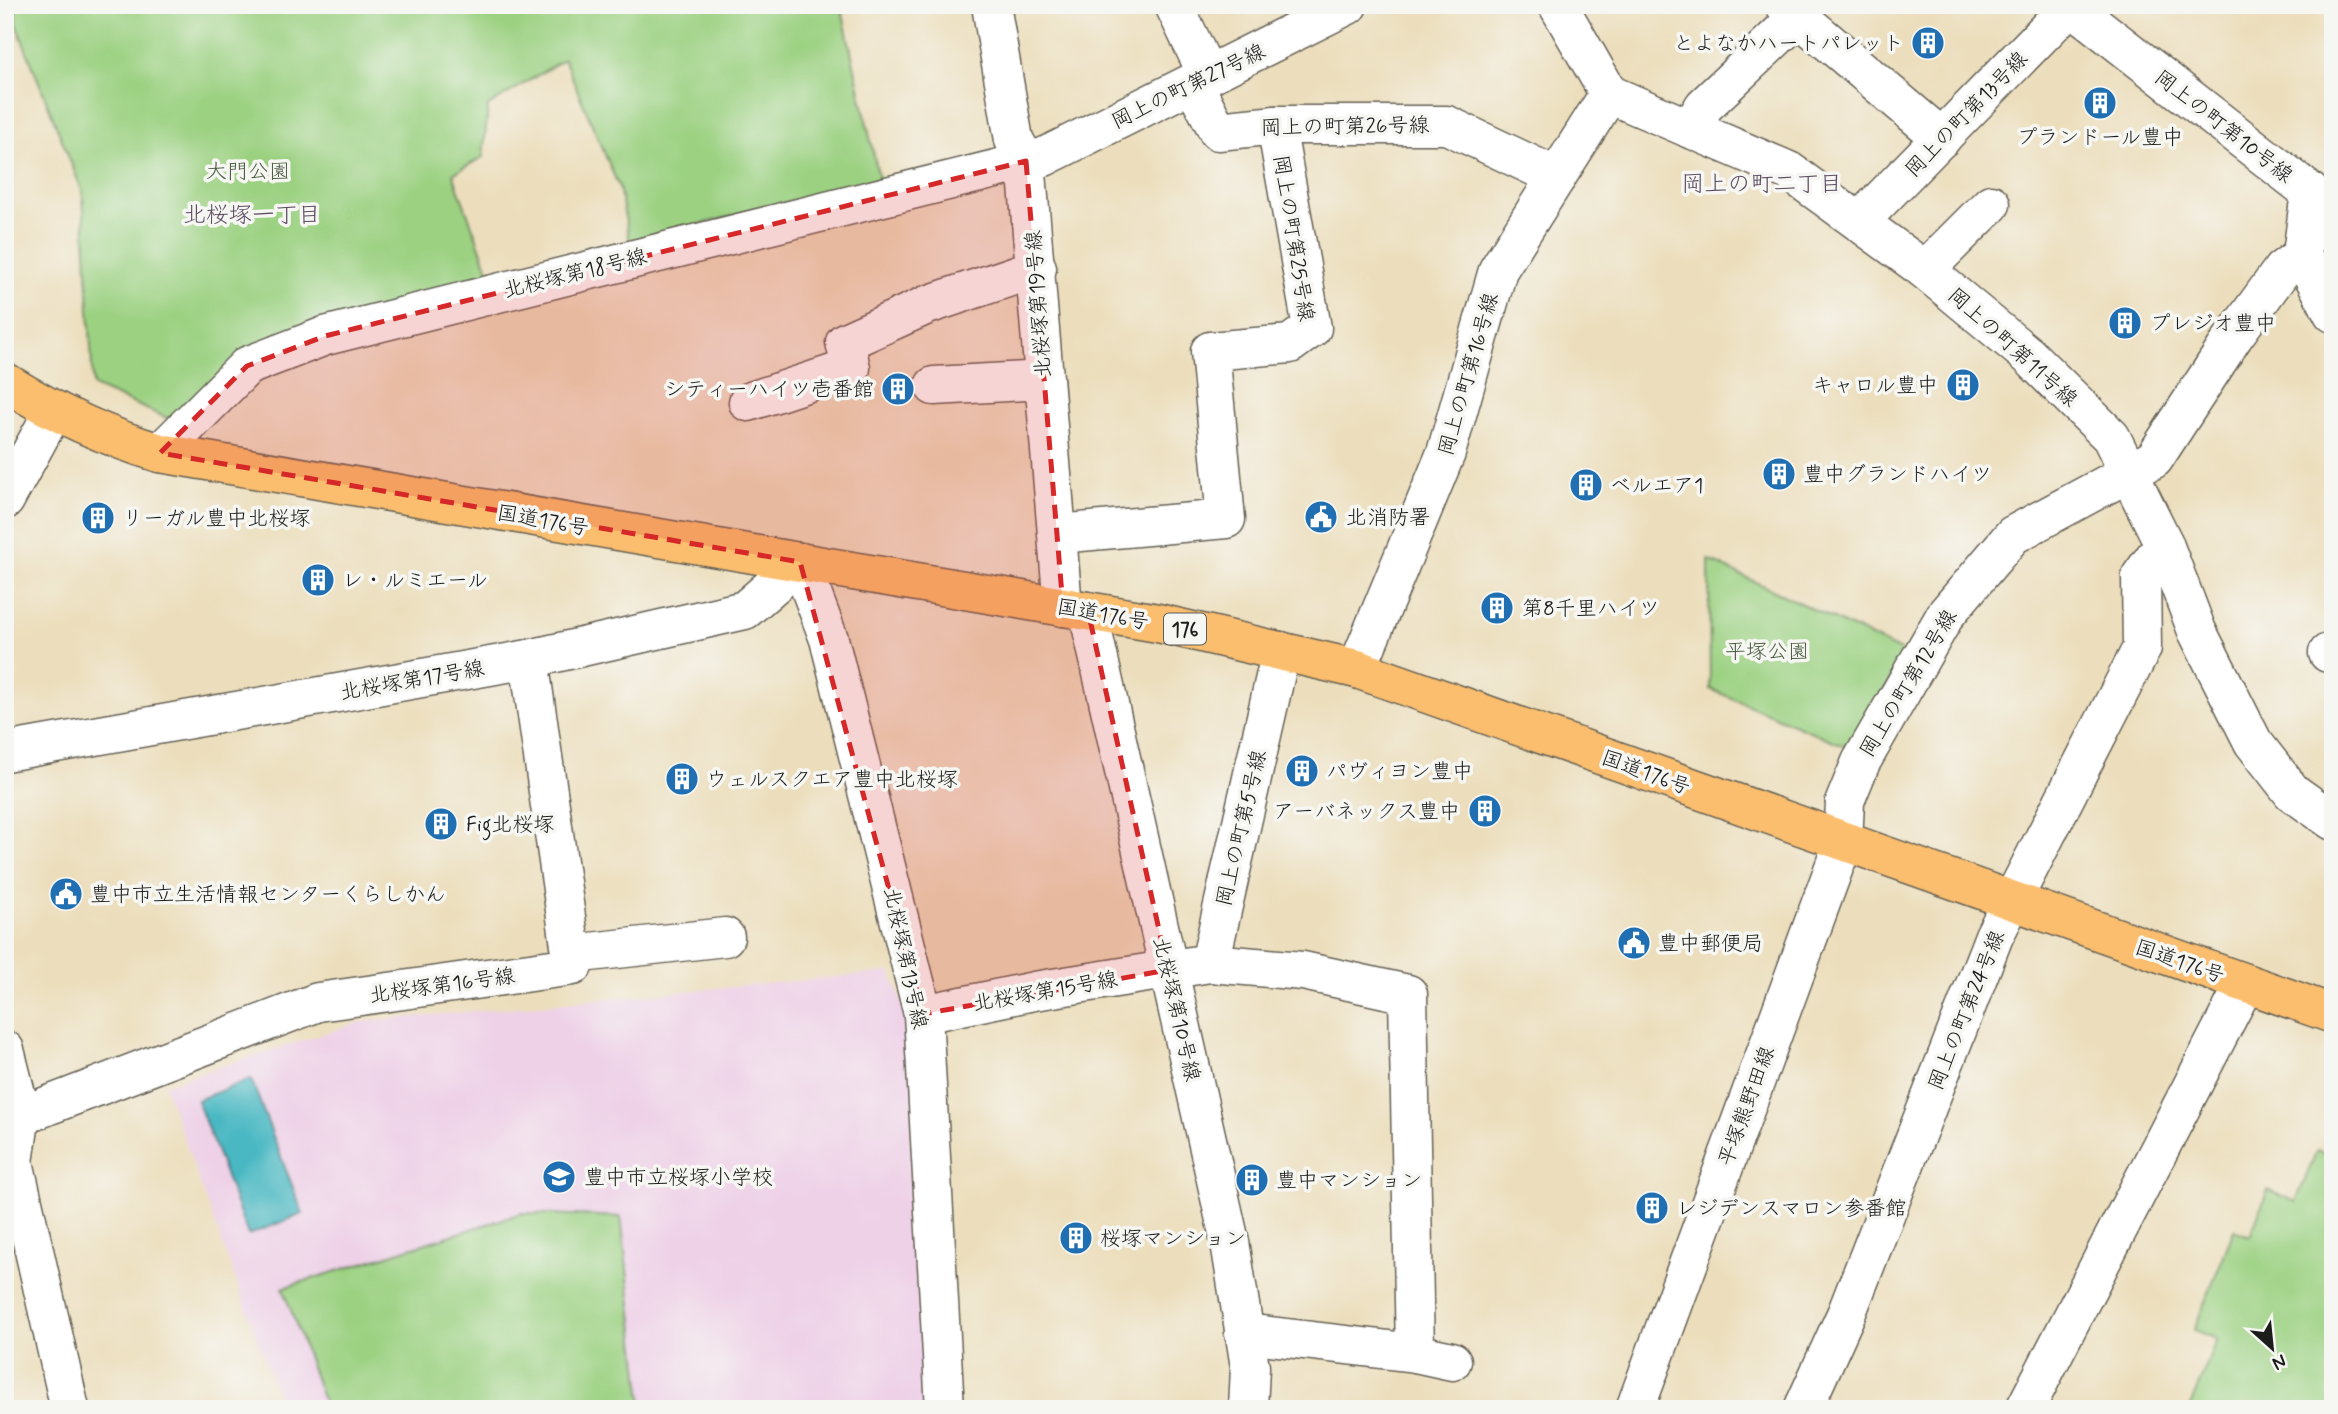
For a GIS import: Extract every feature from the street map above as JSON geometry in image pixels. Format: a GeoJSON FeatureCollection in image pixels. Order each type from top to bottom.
{"type":"FeatureCollection","features":[{"type":"Feature","properties":{"kind":"highway","name":"国道176号"},"geometry":{"type":"LineString","coordinates":[[5,382],[53,412],[108,437],[160,453],[1158,623],[1357,669],[2333,1014]]}},
{"type":"Feature","properties":{"kind":"street","name":"北桜塚第19号線"},"geometry":{"type":"LineString","coordinates":[[991,5],[1014,141],[1026,161],[1058,534],[1076,609]]}},
{"type":"Feature","properties":{"kind":"street"},"geometry":{"type":"LineString","coordinates":[[1174,5],[1201,80]]}},
{"type":"Feature","properties":{"kind":"street","name":"岡上の町第27号線"},"geometry":{"type":"LineString","coordinates":[[1026,161],[1044,157],[1348,5]]}},
{"type":"Feature","properties":{"kind":"street"},"geometry":{"type":"LineString","coordinates":[[1558,5],[1609,94]]}},
{"type":"Feature","properties":{"kind":"street","name":"岡上の町第13号線"},"geometry":{"type":"LineString","coordinates":[[1860,222],[2071,6]]}},
{"type":"Feature","properties":{"kind":"street","name":"岡上の町第10号線"},"geometry":{"type":"LineString","coordinates":[[2071,6],[2321,190],[2302,255]]}},
{"type":"Feature","properties":{"kind":"street"},"geometry":{"type":"LineString","coordinates":[[1690,129],[1704,106],[1791,11],[1942,138]]}},
{"type":"Feature","properties":{"kind":"street","name":"岡上の町第26号線"},"geometry":{"type":"LineString","coordinates":[[1201,80],[1218,131],[1276,125],[1447,125],[1557,177]]}},
{"type":"Feature","properties":{"kind":"street","name":"岡上の町第11号線"},"geometry":{"type":"LineString","coordinates":[[1609,94],[1789,171],[1925,270],[2029,356],[2111,437],[2131,471],[2164,544],[2197,631],[2253,742],[2292,792],[2333,821]]}},
{"type":"Feature","properties":{"kind":"street","name":"岡上の町第16号線"},"geometry":{"type":"LineString","coordinates":[[1357,669],[1446,453],[1498,270],[1609,94]]}},
{"type":"Feature","properties":{"kind":"street","name":"岡上の町第25号線"},"geometry":{"type":"LineString","coordinates":[[1058,534],[1226,519],[1210,351],[1290,344],[1312,328],[1276,125]]}},
{"type":"Feature","properties":{"kind":"street","name":"北桜塚第18号線"},"geometry":{"type":"LineString","coordinates":[[160,453],[247,366],[325,335],[1026,161]]}},
{"type":"Feature","properties":{"kind":"street"},"geometry":{"type":"LineString","coordinates":[[1925,270],[1992,204]]}},
{"type":"Feature","properties":{"kind":"street"},"geometry":{"type":"LineString","coordinates":[[2302,255],[2333,313]]}},
{"type":"Feature","properties":{"kind":"street","name":"岡上の町第12号線"},"geometry":{"type":"LineString","coordinates":[[1843,843],[1845,802],[1861,762],[1947,614],[2013,535],[2154,459],[2234,336],[2282,270],[2302,255]]}},
{"type":"Feature","properties":{"kind":"street"},"geometry":{"type":"LineString","coordinates":[[748,402],[851,368],[845,342],[927,305],[1037,268]]}},
{"type":"Feature","properties":{"kind":"street"},"geometry":{"type":"LineString","coordinates":[[934,386],[1044,380]]}},
{"type":"Feature","properties":{"kind":"street"},"geometry":{"type":"LineString","coordinates":[[5,500],[53,412]]}},
{"type":"Feature","properties":{"kind":"street","name":"岡上の町第24号線"},"geometry":{"type":"LineString","coordinates":[[1804,1409],[1847,1312],[1994,936],[2014,903],[2142,648],[2141,576],[2164,544]]}},
{"type":"Feature","properties":{"kind":"street","name":"北桜塚第17号線"},"geometry":{"type":"LineString","coordinates":[[5,752],[529,659],[745,610],[800,562]]}},
{"type":"Feature","properties":{"kind":"street","name":"北桜塚第13号線"},"geometry":{"type":"LineString","coordinates":[[800,562],[829,639],[923,1014],[945,1409]]}},
{"type":"Feature","properties":{"kind":"street","name":"北桜塚第10号線"},"geometry":{"type":"LineString","coordinates":[[1076,609],[1168,970],[1230,1242],[1250,1367],[1248,1409]]}},
{"type":"Feature","properties":{"kind":"street","name":"岡上の町第5号線"},"geometry":{"type":"LineString","coordinates":[[1210,963],[1281,651]]}},
{"type":"Feature","properties":{"kind":"street"},"geometry":{"type":"LineString","coordinates":[[529,659],[572,954],[725,937]]}},
{"type":"Feature","properties":{"kind":"street","name":"平塚熊野田線"},"geometry":{"type":"LineString","coordinates":[[1635,1409],[1843,843]]}},
{"type":"Feature","properties":{"kind":"street","name":"北桜塚第16号線"},"geometry":{"type":"LineString","coordinates":[[13,1118],[318,1002],[573,966],[572,954]]}},
{"type":"Feature","properties":{"kind":"street"},"geometry":{"type":"LineString","coordinates":[[1168,970],[1210,963],[1303,971],[1408,994],[1415,1353]]}},
{"type":"Feature","properties":{"kind":"street","name":"北桜塚第15号線"},"geometry":{"type":"LineString","coordinates":[[923,1014],[1034,991],[1168,970]]}},
{"type":"Feature","properties":{"kind":"street"},"geometry":{"type":"LineString","coordinates":[[2025,1409],[2245,984]]}},
{"type":"Feature","properties":{"kind":"street"},"geometry":{"type":"LineString","coordinates":[[5,1050],[13,1118],[14,1162],[70,1409]]}},
{"type":"Feature","properties":{"kind":"street"},"geometry":{"type":"LineString","coordinates":[[1244,1333],[1415,1353],[1452,1361]]}},
{"type":"Feature","properties":{"kind":"highlighted area"},"geometry":{"type":"Polygon","coordinates":[[[1026,161],[1063,607],[1088,611],[1168,970],[923,1014],[800,562],[160,453],[247,366],[325,336],[1026,161]]]}},
{"type":"Feature","properties":{"kind":"shaded area","name":"豊中市立桜塚小学校"},"geometry":{"type":"Polygon","coordinates":[[[890,972],[910,1024],[928,1409],[283,1409],[164,1085],[360,1022],[890,972]]]}},
{"type":"Feature","properties":{"kind":"green space","name":"大門公園"},"geometry":{"type":"Polygon","coordinates":[[[14,5],[841,5],[879,179],[630,242],[619,187],[564,59],[488,106],[483,157],[453,174],[491,277],[169,419],[93,386],[83,193],[18,29],[14,5]]]}},
{"type":"Feature","properties":{"kind":"green space","name":"平塚公園"},"geometry":{"type":"Polygon","coordinates":[[[1709,560],[1905,653],[1850,748],[1710,689],[1709,560]]]}},
{"type":"Feature","properties":{"kind":"green space"},"geometry":{"type":"Polygon","coordinates":[[[2317,1150],[2333,1156],[2333,1409],[2189,1409],[2217,1339],[2194,1330],[2234,1230],[2250,1236],[2268,1190],[2296,1202],[2317,1150]]]}},
{"type":"Feature","properties":{"kind":"green space"},"geometry":{"type":"Polygon","coordinates":[[[522,1213],[621,1217],[643,1409],[326,1409],[283,1288],[522,1213]]]}},
{"type":"Feature","properties":{"kind":"water"},"geometry":{"type":"Polygon","coordinates":[[[251,1079],[303,1214],[248,1235],[197,1100],[251,1079]]]}},
{"type":"Feature","properties":{"kind":"place","name":"とよなかハートパレット"},"geometry":{"type":"Point","coordinates":[1928,43]}},
{"type":"Feature","properties":{"kind":"place","name":"プランドール豊中"},"geometry":{"type":"Point","coordinates":[2100,103]}},
{"type":"Feature","properties":{"kind":"place","name":"プレジオ豊中"},"geometry":{"type":"Point","coordinates":[2125,323]}},
{"type":"Feature","properties":{"kind":"place","name":"キャロル豊中"},"geometry":{"type":"Point","coordinates":[1963,385]}},
{"type":"Feature","properties":{"kind":"place","name":"シティーハイツ壱番館"},"geometry":{"type":"Point","coordinates":[898,389]}},
{"type":"Feature","properties":{"kind":"place","name":"豊中グランドハイツ"},"geometry":{"type":"Point","coordinates":[1779,474]}},
{"type":"Feature","properties":{"kind":"place","name":"ベルエア1"},"geometry":{"type":"Point","coordinates":[1586,485]}},
{"type":"Feature","properties":{"kind":"place","name":"北消防署"},"geometry":{"type":"Point","coordinates":[1321,517]}},
{"type":"Feature","properties":{"kind":"place","name":"リーガル豊中北桜塚"},"geometry":{"type":"Point","coordinates":[98,518]}},
{"type":"Feature","properties":{"kind":"place","name":"レ・ルミエール"},"geometry":{"type":"Point","coordinates":[318,580]}},
{"type":"Feature","properties":{"kind":"place","name":"第8千里ハイツ"},"geometry":{"type":"Point","coordinates":[1497,608]}},
{"type":"Feature","properties":{"kind":"place","name":"パヴィヨン豊中"},"geometry":{"type":"Point","coordinates":[1302,771]}},
{"type":"Feature","properties":{"kind":"place","name":"ウェルスクエア豊中北桜塚"},"geometry":{"type":"Point","coordinates":[682,779]}},
{"type":"Feature","properties":{"kind":"place","name":"アーバネックス豊中"},"geometry":{"type":"Point","coordinates":[1485,811]}},
{"type":"Feature","properties":{"kind":"place","name":"Fig北桜塚"},"geometry":{"type":"Point","coordinates":[441,824]}},
{"type":"Feature","properties":{"kind":"place","name":"豊中市立生活情報センターくらしかん"},"geometry":{"type":"Point","coordinates":[66,894]}},
{"type":"Feature","properties":{"kind":"place","name":"豊中郵便局"},"geometry":{"type":"Point","coordinates":[1634,943]}},
{"type":"Feature","properties":{"kind":"place","name":"豊中市立桜塚小学校"},"geometry":{"type":"Point","coordinates":[559,1177]}},
{"type":"Feature","properties":{"kind":"place","name":"豊中マンション"},"geometry":{"type":"Point","coordinates":[1252,1180]}},
{"type":"Feature","properties":{"kind":"place","name":"レジデンスマロン参番館"},"geometry":{"type":"Point","coordinates":[1652,1208]}},
{"type":"Feature","properties":{"kind":"place","name":"桜塚マンション"},"geometry":{"type":"Point","coordinates":[1076,1238]}},
{"type":"Feature","properties":{"kind":"district","name":"岡上の町二丁目"},"geometry":{"type":"Point","coordinates":[1762,183]}},
{"type":"Feature","properties":{"kind":"district","name":"北桜塚一丁目"},"geometry":{"type":"Point","coordinates":[252,214]}}]}
